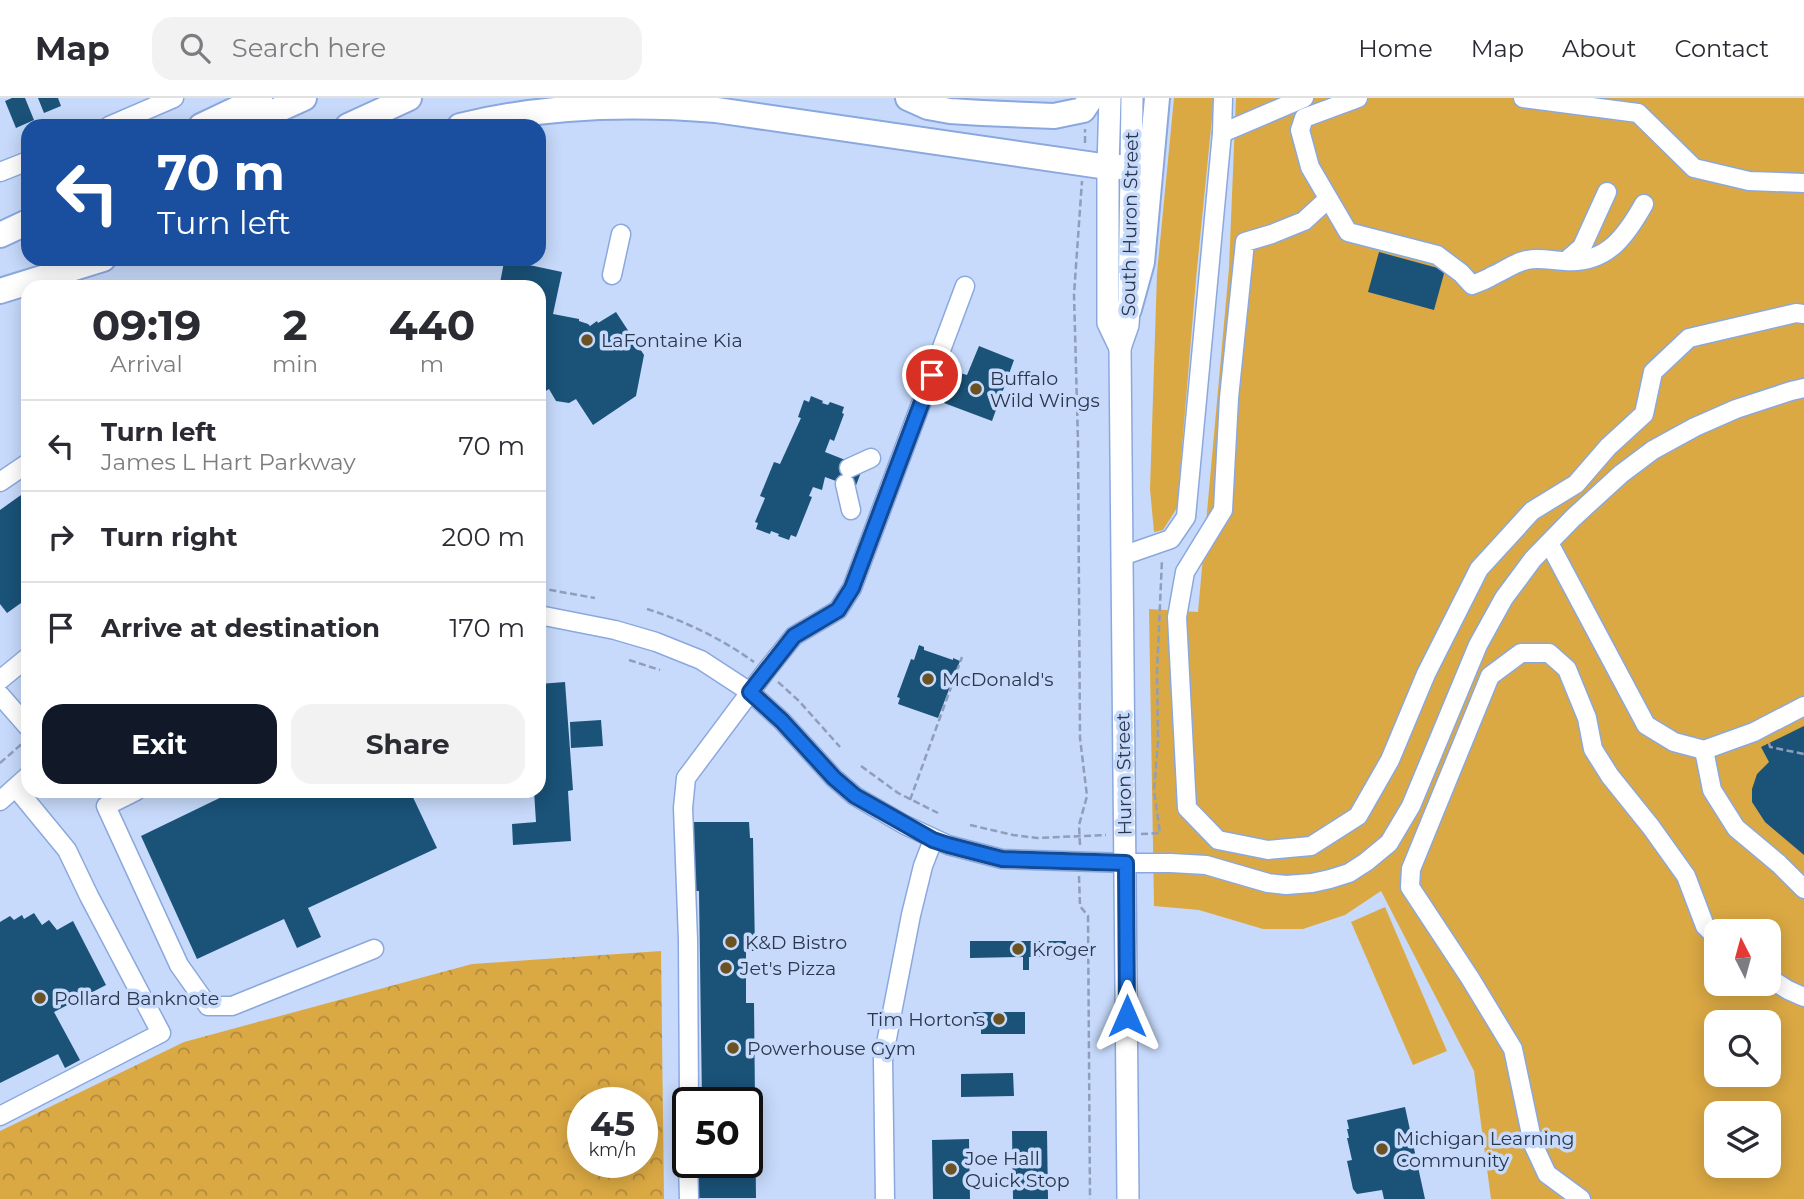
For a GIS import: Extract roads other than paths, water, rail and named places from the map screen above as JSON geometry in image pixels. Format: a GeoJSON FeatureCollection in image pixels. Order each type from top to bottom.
{"type":"FeatureCollection","features":[{"type":"Feature","properties":{"kind":"highway"},"geometry":{"type":"LineString","coordinates":[[216,119],[260,98]]}},
{"type":"Feature","properties":{"kind":"highway"},"geometry":{"type":"LineString","coordinates":[[258,119],[304,98]]}},
{"type":"Feature","properties":{"kind":"highway"},"geometry":{"type":"LineString","coordinates":[[363,119],[409,98]]}},
{"type":"Feature","properties":{"kind":"highway"},"geometry":{"type":"LineString","coordinates":[[908,98],[928,107],[950,111],[1054,116],[1083,110],[1091,98]]}},
{"type":"Feature","properties":{"kind":"highway"},"geometry":{"type":"LineString","coordinates":[[1129,309],[1142,262],[1157,98]]}},
{"type":"Feature","properties":{"kind":"highway"},"geometry":{"type":"LineString","coordinates":[[494,119],[567,108],[667,106],[752,115],[1120,167]]}},
{"type":"Feature","properties":{"kind":"highway"},"geometry":{"type":"LineString","coordinates":[[0,234],[21,225]]}},
{"type":"Feature","properties":{"kind":"highway"},"geometry":{"type":"LineString","coordinates":[[0,288],[44,266]]}},
{"type":"Feature","properties":{"kind":"highway"},"geometry":{"type":"LineString","coordinates":[[28,280],[78,266]]}},
{"type":"Feature","properties":{"kind":"highway"},"geometry":{"type":"LineString","coordinates":[[0,288],[21,282]]}},
{"type":"Feature","properties":{"kind":"main road","name":"South Huron Street"},"geometry":{"type":"LineString","coordinates":[[1111,98],[1120,167],[1129,309],[1128,325],[1120,348]]}},
{"type":"Feature","properties":{"kind":"main road","name":"South Huron Street"},"geometry":{"type":"LineString","coordinates":[[1120,348],[1108,323],[1120,167],[1132,98]]}},
{"type":"Feature","properties":{"kind":"main road","name":"Huron Street"},"geometry":{"type":"LineString","coordinates":[[1120,348],[1128,1199]]}},
{"type":"Feature","properties":{"kind":"street"},"geometry":{"type":"LineString","coordinates":[[125,119],[174,98]]}},
{"type":"Feature","properties":{"kind":"street"},"geometry":{"type":"LineString","coordinates":[[1122,556],[1171,540],[1186,517],[1223,98]]}},
{"type":"Feature","properties":{"kind":"street"},"geometry":{"type":"LineString","coordinates":[[1358,98],[1304,118],[1300,130],[1310,167],[1348,232],[1437,255],[1472,285],[1524,260],[1589,260],[1609,250],[1629,231],[1644,204]]}},
{"type":"Feature","properties":{"kind":"street"},"geometry":{"type":"LineString","coordinates":[[1523,98],[1638,113],[1694,168],[1749,181],[1804,183]]}},
{"type":"Feature","properties":{"kind":"street"},"geometry":{"type":"LineString","coordinates":[[1222,133],[1294,100]]}},
{"type":"Feature","properties":{"kind":"street"},"geometry":{"type":"LineString","coordinates":[[0,173],[21,163]]}},
{"type":"Feature","properties":{"kind":"street"},"geometry":{"type":"LineString","coordinates":[[1566,261],[1582,247],[1607,192]]}},
{"type":"Feature","properties":{"kind":"street"},"geometry":{"type":"LineString","coordinates":[[1328,199],[1304,221],[1245,242],[1229,398],[1223,510],[1185,572],[1177,617],[1187,808],[1218,841],[1268,850],[1311,846],[1358,816],[1390,760],[1426,674],[1479,569],[1532,510],[1576,484],[1608,447],[1644,414],[1653,372],[1689,338],[1796,313],[1804,314]]}},
{"type":"Feature","properties":{"kind":"street"},"geometry":{"type":"LineString","coordinates":[[612,275],[621,234]]}},
{"type":"Feature","properties":{"kind":"street"},"geometry":{"type":"LineString","coordinates":[[689,1087],[689,975],[682,808],[686,778],[794,636],[838,610],[852,588],[965,286]]}},
{"type":"Feature","properties":{"kind":"street"},"geometry":{"type":"LineString","coordinates":[[546,616],[615,630],[656,642],[701,660],[750,692],[855,796],[933,840],[1002,859],[1206,865],[1268,883],[1312,883],[1349,873],[1389,843],[1410,806],[1478,645],[1504,598],[1533,559],[1574,517],[1621,474],[1653,450],[1736,409],[1804,388]]}},
{"type":"Feature","properties":{"kind":"street"},"geometry":{"type":"LineString","coordinates":[[851,510],[847,476],[871,458]]}},
{"type":"Feature","properties":{"kind":"street"},"geometry":{"type":"LineString","coordinates":[[0,482],[21,468]]}},
{"type":"Feature","properties":{"kind":"street"},"geometry":{"type":"LineString","coordinates":[[1549,543],[1646,725],[1674,742],[1703,750],[1763,727],[1804,706]]}},
{"type":"Feature","properties":{"kind":"street"},"geometry":{"type":"LineString","coordinates":[[1581,1199],[1547,1174],[1533,1144],[1513,1049],[1410,887],[1411,869],[1490,676],[1521,653],[1549,653],[1567,669],[1587,718],[1593,749],[1610,776],[1686,876],[1704,923]]}},
{"type":"Feature","properties":{"kind":"street"},"geometry":{"type":"LineString","coordinates":[[0,680],[21,663]]}},
{"type":"Feature","properties":{"kind":"street"},"geometry":{"type":"LineString","coordinates":[[0,695],[21,725]]}},
{"type":"Feature","properties":{"kind":"street"},"geometry":{"type":"LineString","coordinates":[[1703,750],[1712,790],[1736,828],[1804,889]]}},
{"type":"Feature","properties":{"kind":"street"},"geometry":{"type":"LineString","coordinates":[[0,801],[21,783]]}},
{"type":"Feature","properties":{"kind":"street"},"geometry":{"type":"LineString","coordinates":[[0,1116],[161,1033],[67,850],[33,798]]}},
{"type":"Feature","properties":{"kind":"street"},"geometry":{"type":"LineString","coordinates":[[101,799],[179,965],[208,1006],[232,1006],[374,949]]}},
{"type":"Feature","properties":{"kind":"street"},"geometry":{"type":"LineString","coordinates":[[885,1199],[883,1059],[911,915],[923,866],[933,840]]}},
{"type":"Feature","properties":{"kind":"street"},"geometry":{"type":"LineString","coordinates":[[1782,986],[1804,998]]}},
{"type":"Feature","properties":{"kind":"street"},"geometry":{"type":"LineString","coordinates":[[688,1178],[689,1199]]}},
{"type":"Feature","properties":{"kind":"place","name":"LaFontaine Kia"},"geometry":{"type":"Point","coordinates":[587,340]}},
{"type":"Feature","properties":{"kind":"place","name":"Buffalo Wild Wings"},"geometry":{"type":"Point","coordinates":[976,389]}},
{"type":"Feature","properties":{"kind":"place","name":"McDonald's"},"geometry":{"type":"Point","coordinates":[928,679]}},
{"type":"Feature","properties":{"kind":"place","name":"K&D Bistro"},"geometry":{"type":"Point","coordinates":[731,942]}},
{"type":"Feature","properties":{"kind":"place","name":"Kroger"},"geometry":{"type":"Point","coordinates":[1018,949]}},
{"type":"Feature","properties":{"kind":"place","name":"Jet's Pizza"},"geometry":{"type":"Point","coordinates":[726,968]}},
{"type":"Feature","properties":{"kind":"place","name":"Pollard Banknote"},"geometry":{"type":"Point","coordinates":[40,998]}},
{"type":"Feature","properties":{"kind":"place","name":"Tim Hortons"},"geometry":{"type":"Point","coordinates":[999,1019]}},
{"type":"Feature","properties":{"kind":"place","name":"Powerhouse Gym"},"geometry":{"type":"Point","coordinates":[733,1048]}},
{"type":"Feature","properties":{"kind":"place","name":"Michigan Learning Community"},"geometry":{"type":"Point","coordinates":[1382,1149]}},
{"type":"Feature","properties":{"kind":"place","name":"Joe Hall Quick Stop"},"geometry":{"type":"Point","coordinates":[951,1169]}}]}
